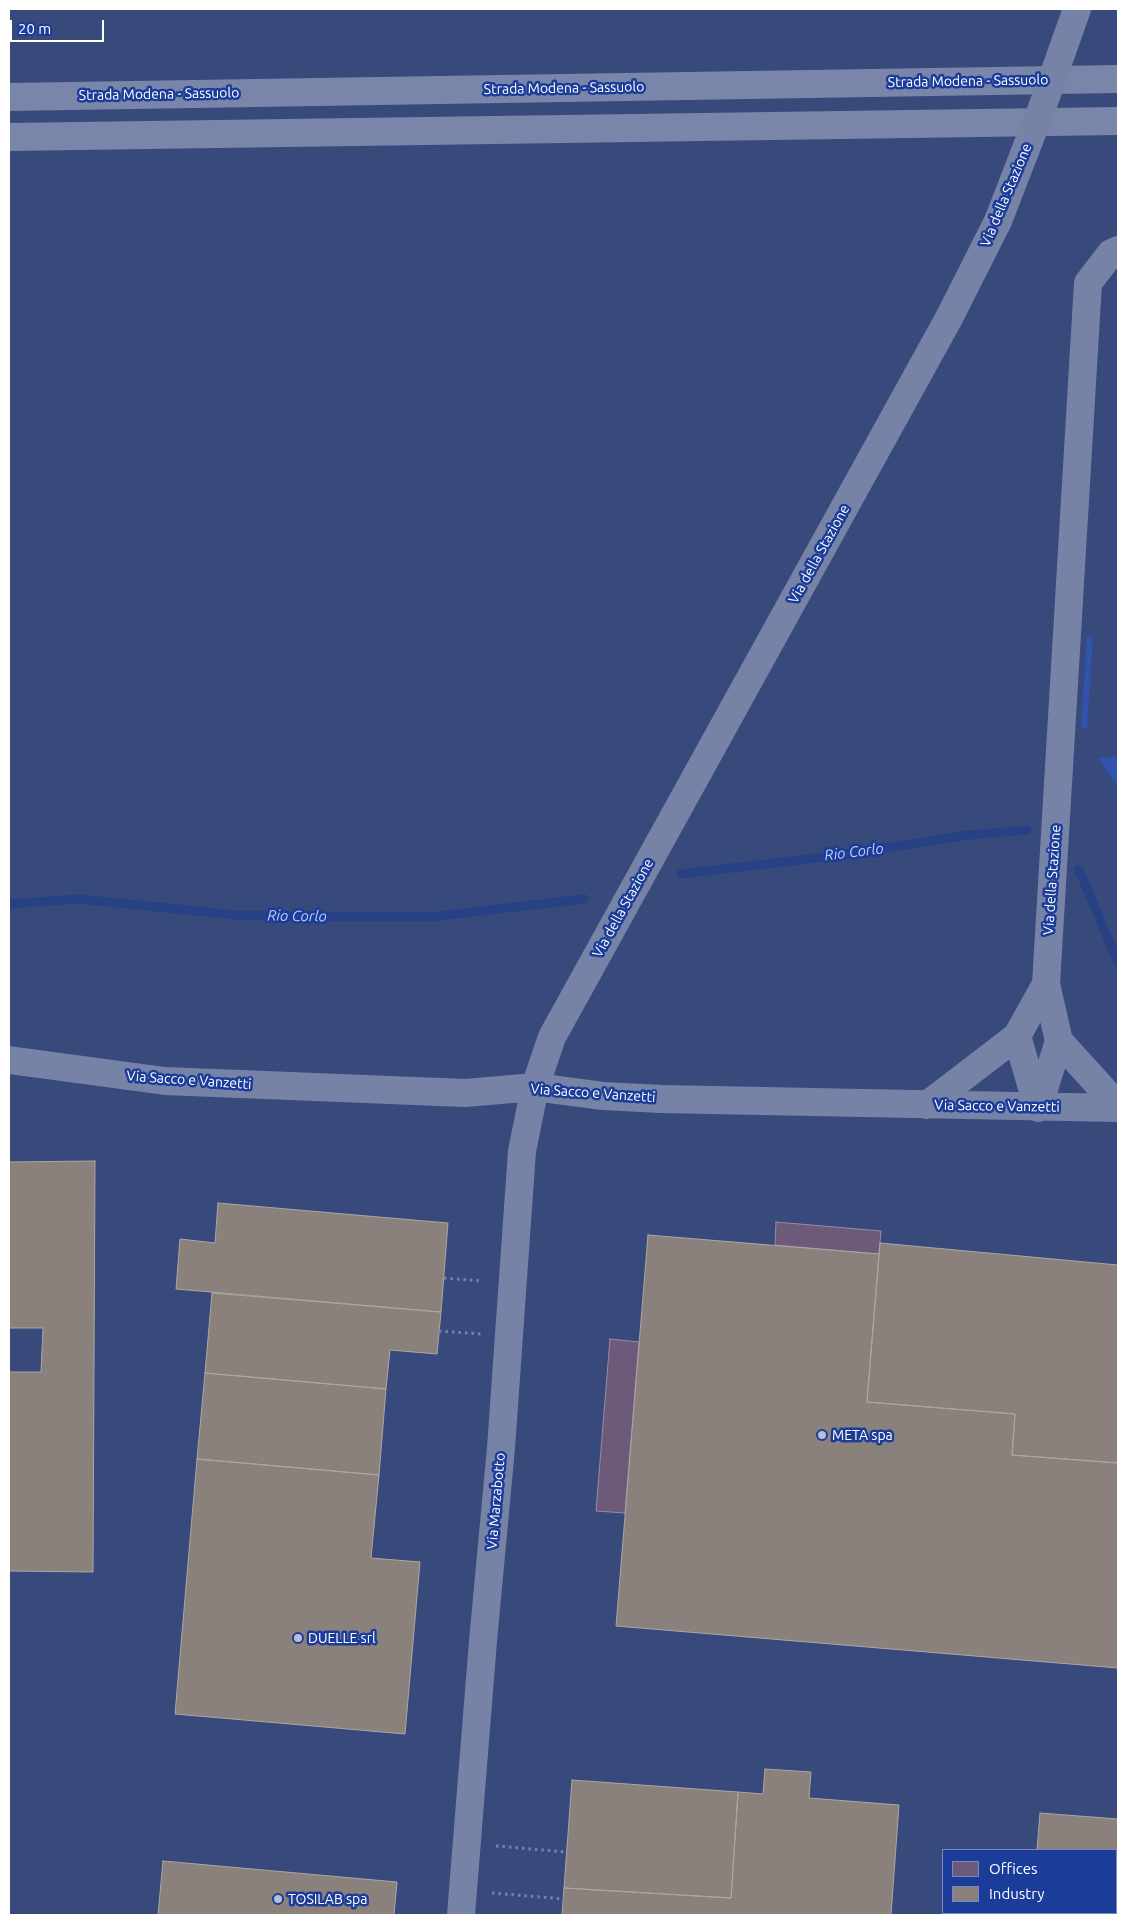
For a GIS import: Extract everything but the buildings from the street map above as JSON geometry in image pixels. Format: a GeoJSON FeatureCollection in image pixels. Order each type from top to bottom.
{"type":"FeatureCollection","features":[{"type":"Feature","properties":{"kind":"highway","name":"Strada Modena - Sassuolo"},"geometry":{"type":"LineString","coordinates":[[9,96],[1118,79]]}},
{"type":"Feature","properties":{"kind":"highway"},"geometry":{"type":"LineString","coordinates":[[9,136],[1118,121]]}},
{"type":"Feature","properties":{"kind":"street","name":"Via della Stazione"},"geometry":{"type":"LineString","coordinates":[[535,1087],[552,1037],[944,327],[998,221],[1043,105],[1077,9]]}},
{"type":"Feature","properties":{"kind":"street","name":"Via della Stazione"},"geometry":{"type":"LineString","coordinates":[[1118,250],[1111,253],[1088,283],[1046,984],[1059,1041],[1118,1107]]}},
{"type":"Feature","properties":{"kind":"street","name":"Via della Stazione"},"geometry":{"type":"LineString","coordinates":[[926,1104],[1017,1036],[1046,984]]}},
{"type":"Feature","properties":{"kind":"street"},"geometry":{"type":"LineString","coordinates":[[1017,1036],[1038,1108]]}},
{"type":"Feature","properties":{"kind":"street"},"geometry":{"type":"LineString","coordinates":[[1038,1108],[1059,1041]]}},
{"type":"Feature","properties":{"kind":"street","name":"Via Sacco e Vanzetti"},"geometry":{"type":"LineString","coordinates":[[9,1060],[165,1081],[465,1093],[535,1087],[603,1096],[661,1099],[1038,1108],[1118,1107]]}},
{"type":"Feature","properties":{"kind":"street","name":"Via Marzabotto"},"geometry":{"type":"LineString","coordinates":[[461,1915],[500,1448],[522,1151],[535,1087]]}},
{"type":"Feature","properties":{"kind":"path"},"geometry":{"type":"LineString","coordinates":[[444,1278],[491,1282]]}},
{"type":"Feature","properties":{"kind":"path"},"geometry":{"type":"LineString","coordinates":[[439,1331],[486,1335]]}},
{"type":"Feature","properties":{"kind":"path"},"geometry":{"type":"LineString","coordinates":[[490,1846],[567,1852]]}},
{"type":"Feature","properties":{"kind":"path"},"geometry":{"type":"LineString","coordinates":[[487,1893],[564,1899]]}},
{"type":"Feature","properties":{"kind":"shaded area"},"geometry":{"type":"Polygon","coordinates":[[[1087,636],[1093,637],[1087,728],[1081,728],[1087,636]]]}},
{"type":"Feature","properties":{"kind":"shaded area"},"geometry":{"type":"Polygon","coordinates":[[[1118,756],[1118,788],[1099,758],[1118,756]]]}},
{"type":"Feature","properties":{"kind":"waterway","name":"Rio Corlo"},"geometry":{"type":"LineString","coordinates":[[681,874],[825,857],[969,835],[1027,830]]}},
{"type":"Feature","properties":{"kind":"waterway","name":"Rio Corlo"},"geometry":{"type":"LineString","coordinates":[[1079,870],[1118,962]]}},
{"type":"Feature","properties":{"kind":"waterway","name":"Rio Corlo"},"geometry":{"type":"LineString","coordinates":[[9,904],[78,899],[236,915],[430,917],[584,899]]}},
{"type":"Feature","properties":{"kind":"place","name":"META spa"},"geometry":{"type":"Point","coordinates":[822,1435]}},
{"type":"Feature","properties":{"kind":"place","name":"DUELLE srl"},"geometry":{"type":"Point","coordinates":[298,1638]}},
{"type":"Feature","properties":{"kind":"place","name":"TOSILAB spa"},"geometry":{"type":"Point","coordinates":[278,1899]}}]}
